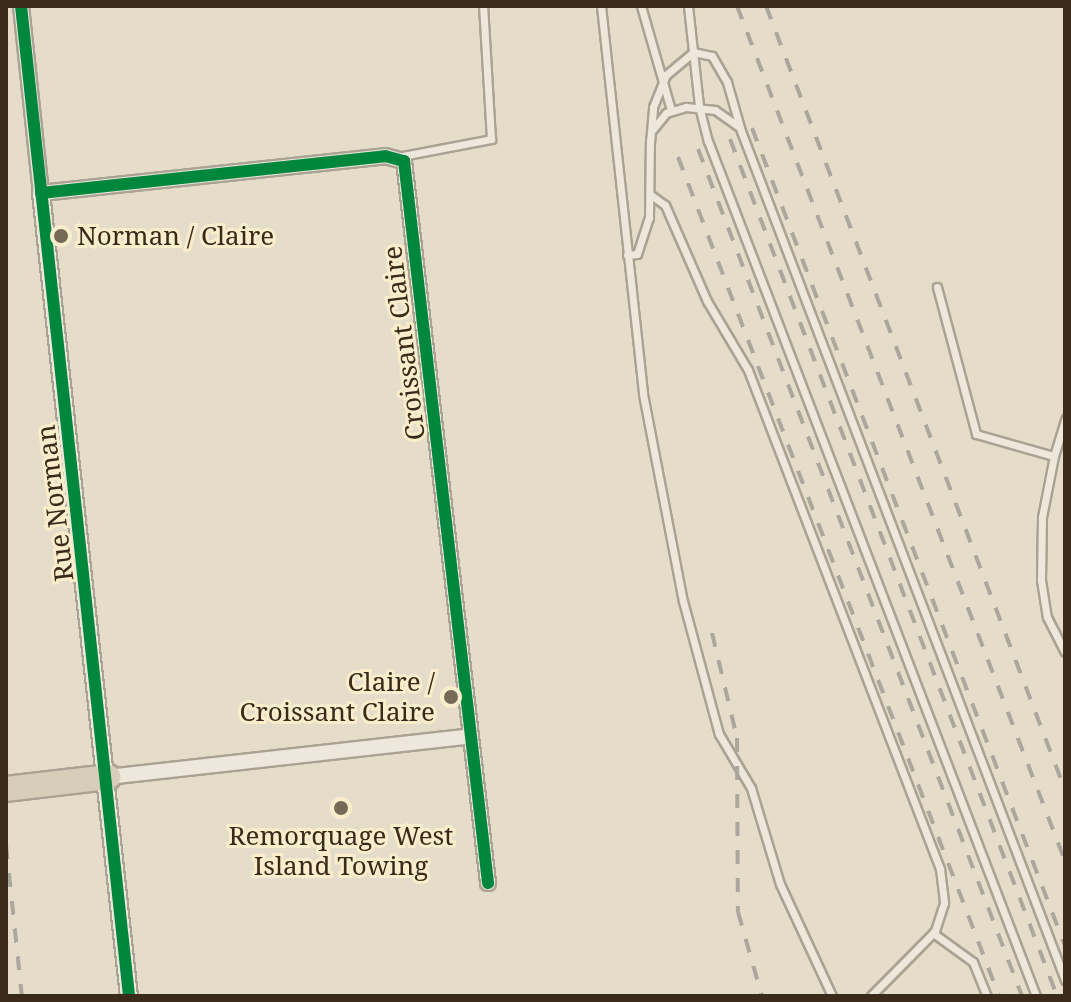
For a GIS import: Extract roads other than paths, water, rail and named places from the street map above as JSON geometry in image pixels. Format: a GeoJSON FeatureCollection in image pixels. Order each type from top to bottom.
{"type":"FeatureCollection","features":[{"type":"Feature","properties":{"kind":"highway"},"geometry":{"type":"LineString","coordinates":[[6,789],[108,777]]}},
{"type":"Feature","properties":{"kind":"street","name":"Rue Norman"},"geometry":{"type":"LineString","coordinates":[[21,6],[108,777],[129,996]]}},
{"type":"Feature","properties":{"kind":"street"},"geometry":{"type":"LineString","coordinates":[[41,193],[397,157]]}},
{"type":"Feature","properties":{"kind":"street","name":"Croissant Claire"},"geometry":{"type":"LineString","coordinates":[[397,157],[407,174],[488,883]]}},
{"type":"Feature","properties":{"kind":"street"},"geometry":{"type":"LineString","coordinates":[[108,777],[471,736]]}},
{"type":"Feature","properties":{"kind":"lane"},"geometry":{"type":"LineString","coordinates":[[397,157],[491,139],[483,6]]}},
{"type":"Feature","properties":{"kind":"lane"},"geometry":{"type":"LineString","coordinates":[[601,6],[627,255],[665,515],[712,711],[727,750],[751,788],[780,884],[832,996]]}},
{"type":"Feature","properties":{"kind":"lane"},"geometry":{"type":"LineString","coordinates":[[641,6],[660,85],[671,110]]}},
{"type":"Feature","properties":{"kind":"lane"},"geometry":{"type":"LineString","coordinates":[[688,6],[699,106],[1036,996]]}},
{"type":"Feature","properties":{"kind":"lane"},"geometry":{"type":"LineString","coordinates":[[627,255],[637,254],[642,244],[651,195],[650,143],[660,85],[679,60],[693,52],[707,53],[718,61],[741,131],[1065,980]]}},
{"type":"Feature","properties":{"kind":"lane"},"geometry":{"type":"LineString","coordinates":[[650,143],[655,123],[671,110],[699,106],[723,114],[741,131]]}},
{"type":"Feature","properties":{"kind":"lane"},"geometry":{"type":"LineString","coordinates":[[651,195],[665,205],[707,301],[741,357],[820,552],[936,858],[944,903],[933,933],[871,996]]}},
{"type":"Feature","properties":{"kind":"lane"},"geometry":{"type":"LineString","coordinates":[[937,287],[974,430],[989,441],[1054,456]]}},
{"type":"Feature","properties":{"kind":"lane"},"geometry":{"type":"LineString","coordinates":[[1065,419],[1042,517],[1041,580],[1047,617],[1065,652]]}},
{"type":"Feature","properties":{"kind":"lane"},"geometry":{"type":"LineString","coordinates":[[933,933],[973,962],[987,996]]}},
{"type":"Feature","properties":{"kind":"railway"},"geometry":{"type":"LineString","coordinates":[[737,6],[1065,861]]}},
{"type":"Feature","properties":{"kind":"railway"},"geometry":{"type":"LineString","coordinates":[[766,6],[1065,790]]}},
{"type":"Feature","properties":{"kind":"railway"},"geometry":{"type":"LineString","coordinates":[[752,128],[1065,946]]}},
{"type":"Feature","properties":{"kind":"railway"},"geometry":{"type":"LineString","coordinates":[[730,139],[1057,996]]}},
{"type":"Feature","properties":{"kind":"railway"},"geometry":{"type":"LineString","coordinates":[[698,149],[1022,996]]}},
{"type":"Feature","properties":{"kind":"railway"},"geometry":{"type":"LineString","coordinates":[[678,157],[999,996]]}},
{"type":"Feature","properties":{"kind":"railway"},"geometry":{"type":"LineString","coordinates":[[712,633],[737,738],[738,912],[762,996]]}},
{"type":"Feature","properties":{"kind":"railway"},"geometry":{"type":"LineString","coordinates":[[6,845],[22,996]]}},
{"type":"Feature","properties":{"kind":"place","name":"Norman / Claire"},"geometry":{"type":"Point","coordinates":[61,236]}},
{"type":"Feature","properties":{"kind":"place","name":"Claire / Croissant Claire"},"geometry":{"type":"Point","coordinates":[451,697]}},
{"type":"Feature","properties":{"kind":"place","name":"Remorquage West Island Towing"},"geometry":{"type":"Point","coordinates":[341,808]}}]}
